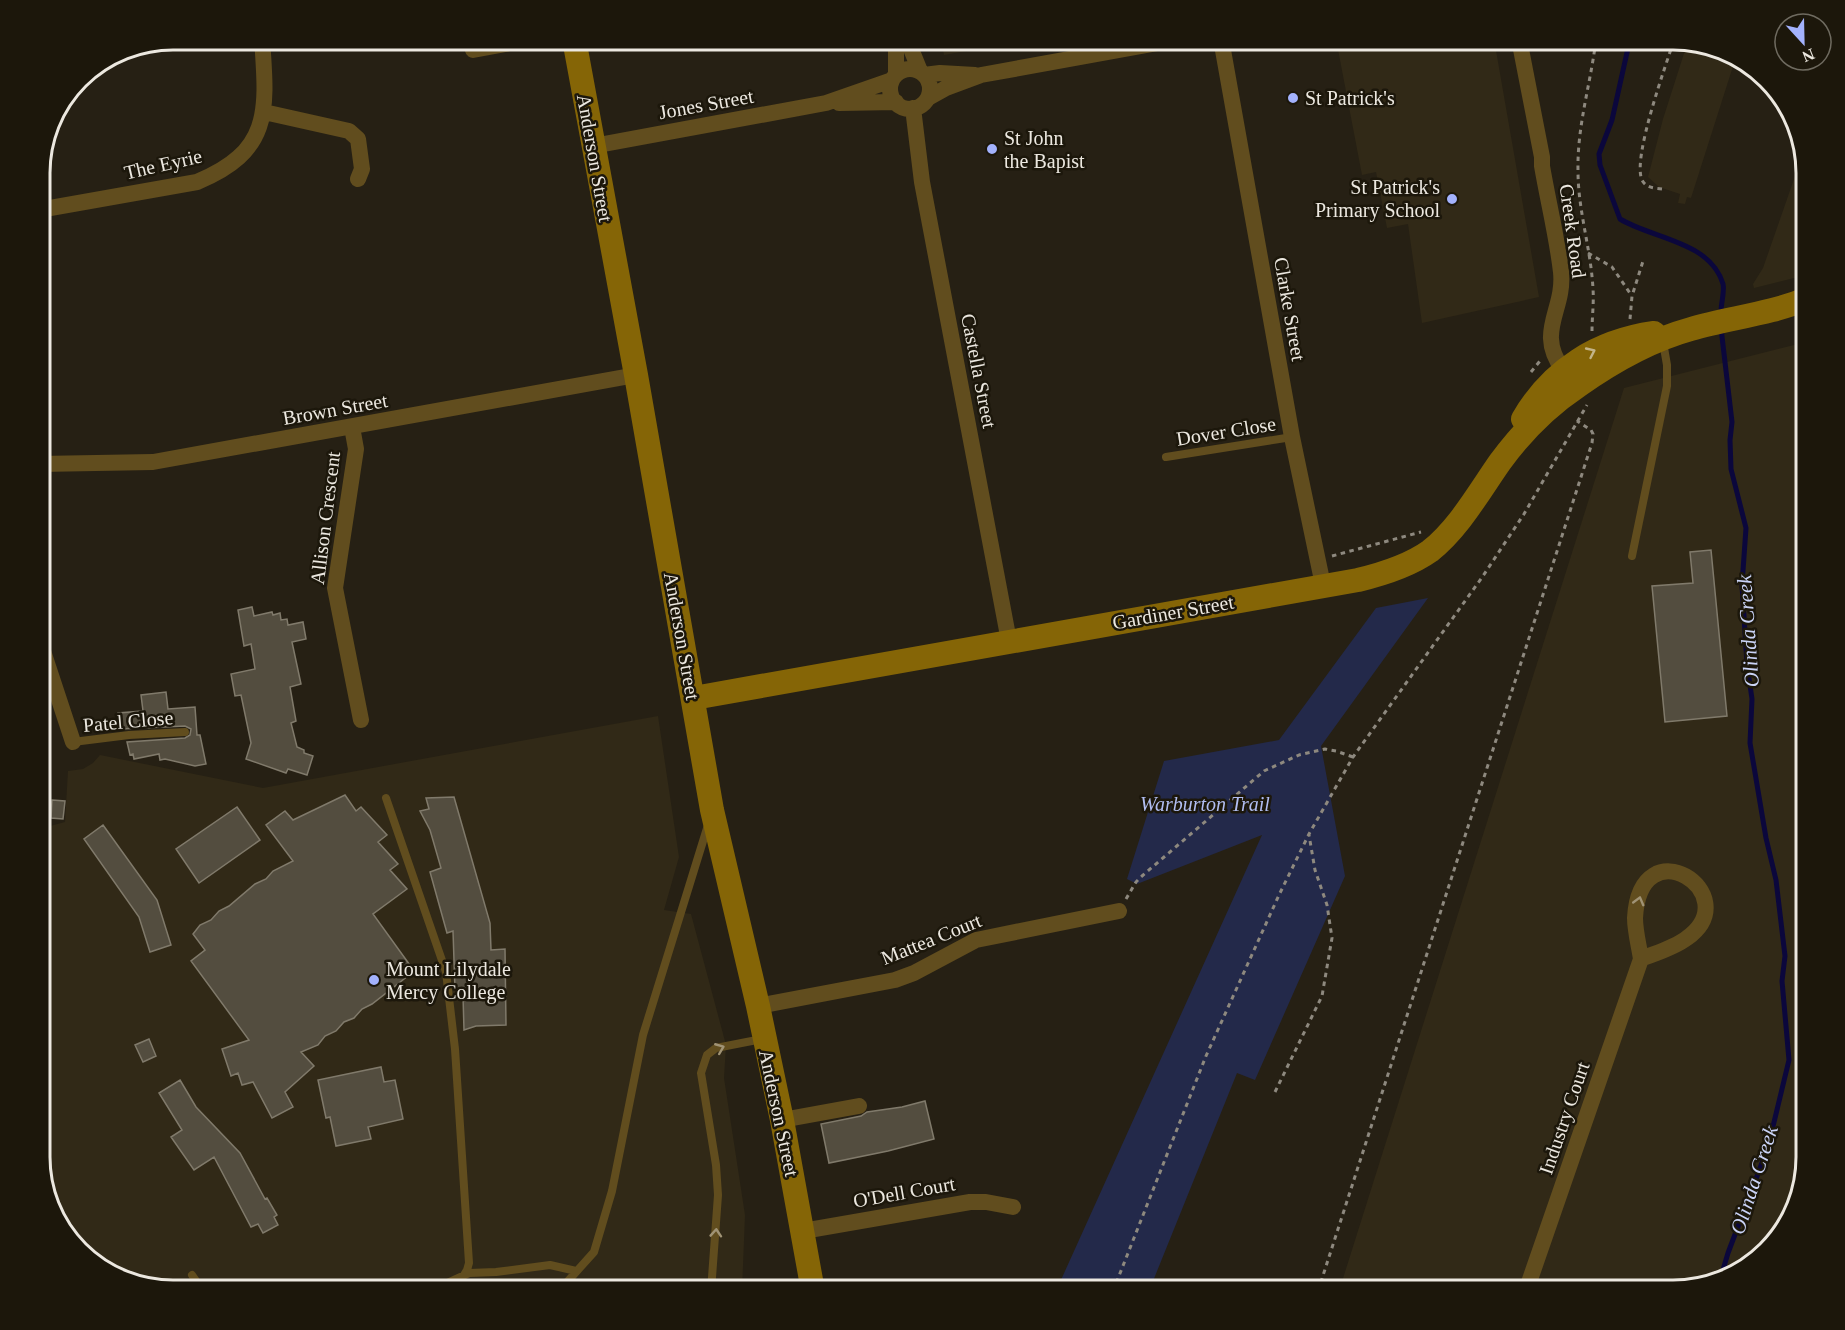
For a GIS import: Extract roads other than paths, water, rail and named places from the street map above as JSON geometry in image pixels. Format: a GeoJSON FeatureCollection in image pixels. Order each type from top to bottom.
{"type":"FeatureCollection","features":[{"type":"Feature","properties":{"kind":"main road","name":"Anderson Street"},"geometry":{"type":"LineString","coordinates":[[576,50],[694,698],[712,810],[758,1006],[782,1120],[811,1280]]}},
{"type":"Feature","properties":{"kind":"main road"},"geometry":{"type":"LineString","coordinates":[[1577,386],[1581,357],[1599,348],[1643,334],[1692,328],[1796,303]]}},
{"type":"Feature","properties":{"kind":"main road"},"geometry":{"type":"LineString","coordinates":[[1577,386],[1609,366],[1662,339],[1692,328]]}},
{"type":"Feature","properties":{"kind":"main road","name":"Gardiner Street"},"geometry":{"type":"LineString","coordinates":[[694,698],[1358,580],[1390,571],[1429,552],[1444,537],[1502,459],[1527,412],[1539,395],[1577,386]]}},
{"type":"Feature","properties":{"kind":"main road","name":"Anderson Street"},"geometry":{"type":"LineString","coordinates":[[803,1232],[804,1280]]}},
{"type":"Feature","properties":{"kind":"street","name":"The Eyrie"},"geometry":{"type":"LineString","coordinates":[[50,208],[197,182],[217,173],[240,156],[257,134],[264,112],[263,50]]}},
{"type":"Feature","properties":{"kind":"street"},"geometry":{"type":"LineString","coordinates":[[895,50],[894,77],[890,92],[901,106],[919,107],[928,98],[981,75]]}},
{"type":"Feature","properties":{"kind":"street"},"geometry":{"type":"LineString","coordinates":[[912,50],[930,86],[928,98]]}},
{"type":"Feature","properties":{"kind":"street"},"geometry":{"type":"LineString","coordinates":[[894,77],[908,69],[922,73],[981,75],[1119,50]]}},
{"type":"Feature","properties":{"kind":"street","name":"Clarke Street"},"geometry":{"type":"LineString","coordinates":[[1227,50],[1292,437],[1323,585]]}},
{"type":"Feature","properties":{"kind":"street","name":"Creek Road"},"geometry":{"type":"LineString","coordinates":[[1521,50],[1561,274],[1561,288],[1550,340],[1556,360],[1577,386]]}},
{"type":"Feature","properties":{"kind":"street","name":"Jones Street"},"geometry":{"type":"LineString","coordinates":[[826,103],[894,77]]}},
{"type":"Feature","properties":{"kind":"street","name":"Jones Street"},"geometry":{"type":"LineString","coordinates":[[593,146],[826,103],[896,102]]}},
{"type":"Feature","properties":{"kind":"street","name":"Castella Street"},"geometry":{"type":"LineString","coordinates":[[913,108],[922,182],[1009,641]]}},
{"type":"Feature","properties":{"kind":"street"},"geometry":{"type":"LineString","coordinates":[[264,112],[350,131],[358,139],[362,169],[358,179]]}},
{"type":"Feature","properties":{"kind":"street","name":"Brown Street"},"geometry":{"type":"LineString","coordinates":[[50,464],[153,462],[636,375]]}},
{"type":"Feature","properties":{"kind":"street","name":"Allison Crescent"},"geometry":{"type":"LineString","coordinates":[[352,427],[356,449],[335,588],[361,720]]}},
{"type":"Feature","properties":{"kind":"street"},"geometry":{"type":"LineString","coordinates":[[50,672],[73,742]]}},
{"type":"Feature","properties":{"kind":"street","name":"Industry Court"},"geometry":{"type":"LineString","coordinates":[[1530,1280],[1641,959],[1635,917],[1645,884],[1659,872],[1672,871],[1691,878],[1698,884],[1706,903],[1702,922],[1688,937],[1641,959]]}},
{"type":"Feature","properties":{"kind":"street","name":"Mattea Court"},"geometry":{"type":"LineString","coordinates":[[758,1006],[895,980],[914,973],[976,940],[1119,911]]}},
{"type":"Feature","properties":{"kind":"street"},"geometry":{"type":"LineString","coordinates":[[782,1120],[859,1106]]}},
{"type":"Feature","properties":{"kind":"street","name":"O'Dell Court"},"geometry":{"type":"LineString","coordinates":[[803,1232],[970,1202],[986,1202],[1013,1207]]}},
{"type":"Feature","properties":{"kind":"lane"},"geometry":{"type":"LineString","coordinates":[[1632,556],[1667,386],[1667,365],[1662,339]]}},
{"type":"Feature","properties":{"kind":"lane","name":"Dover Close"},"geometry":{"type":"LineString","coordinates":[[1166,457],[1292,437]]}},
{"type":"Feature","properties":{"kind":"lane","name":"Patel Close"},"geometry":{"type":"LineString","coordinates":[[73,742],[129,735],[185,732]]}},
{"type":"Feature","properties":{"kind":"lane"},"geometry":{"type":"LineString","coordinates":[[386,798],[446,972],[455,1049],[465,1177],[469,1263],[464,1275]]}},
{"type":"Feature","properties":{"kind":"lane"},"geometry":{"type":"LineString","coordinates":[[568,1280],[594,1252],[612,1191],[643,1035],[712,810]]}},
{"type":"Feature","properties":{"kind":"lane"},"geometry":{"type":"LineString","coordinates":[[712,1280],[718,1196],[716,1165],[701,1073],[703,1063],[716,1048],[764,1039]]}},
{"type":"Feature","properties":{"kind":"lane"},"geometry":{"type":"LineString","coordinates":[[454,1280],[464,1275],[550,1265],[576,1271]]}},
{"type":"Feature","properties":{"kind":"lane"},"geometry":{"type":"LineString","coordinates":[[192,1275],[195,1280]]}},
{"type":"Feature","properties":{"kind":"waterway","name":"Olinda Creek"},"geometry":{"type":"LineString","coordinates":[[1628,50],[1612,120],[1599,154],[1600,165],[1620,219],[1693,250],[1716,270],[1723,284],[1721,316]]}},
{"type":"Feature","properties":{"kind":"waterway","name":"Olinda Creek"},"geometry":{"type":"LineString","coordinates":[[1721,328],[1732,422],[1731,469],[1746,528],[1742,585],[1747,664],[1752,699],[1750,743],[1766,838],[1776,880],[1785,956],[1782,981],[1789,1060],[1768,1147],[1723,1270]]}},
{"type":"Feature","properties":{"kind":"place","name":"St Patrick's"},"geometry":{"type":"Point","coordinates":[1293,98]}},
{"type":"Feature","properties":{"kind":"place","name":"St John the Bapist"},"geometry":{"type":"Point","coordinates":[992,149]}},
{"type":"Feature","properties":{"kind":"place","name":"St Patrick's Primary School"},"geometry":{"type":"Point","coordinates":[1452,199]}},
{"type":"Feature","properties":{"kind":"place","name":"Mount Lilydale Mercy College"},"geometry":{"type":"Point","coordinates":[374,980]}},
{"type":"Feature","properties":{"kind":"park label","name":"Warburton Trail"},"geometry":{"type":"Point","coordinates":[1205,804]}}]}
